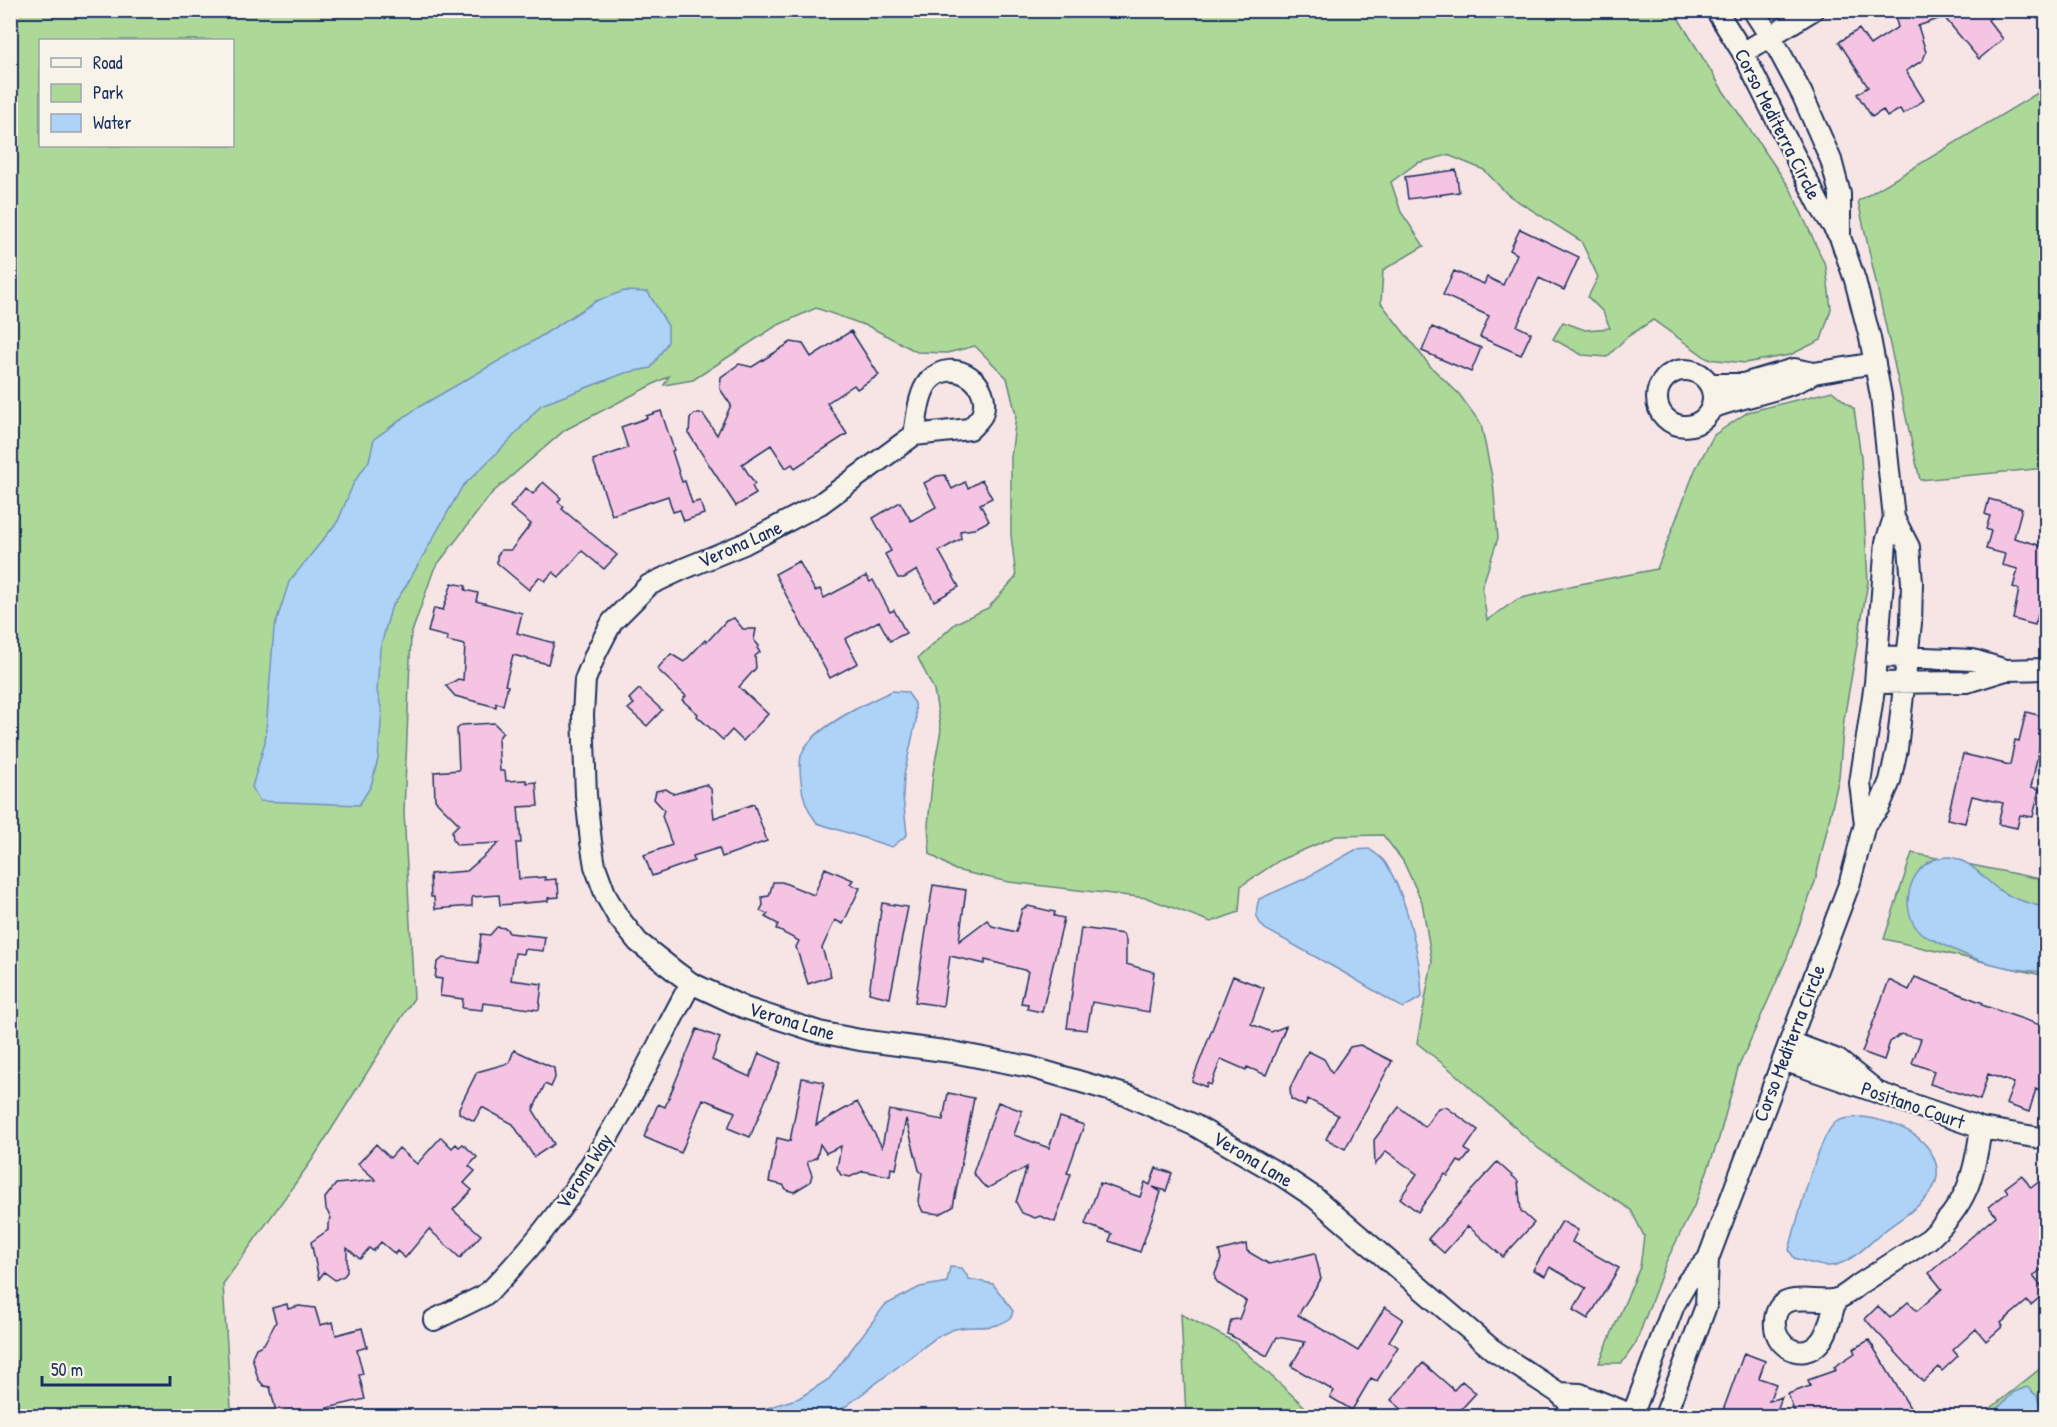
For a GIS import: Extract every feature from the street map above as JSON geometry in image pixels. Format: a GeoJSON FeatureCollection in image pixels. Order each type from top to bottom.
{"type":"FeatureCollection","features":[{"type":"Feature","properties":{"kind":"street","name":"Corso Mediterra Circle"},"geometry":{"type":"LineString","coordinates":[[1716,10],[1743,53],[1820,207],[1840,237],[1855,280],[1875,363],[1881,396],[1894,518],[1909,548],[1912,583],[1911,623],[1897,749],[1890,781],[1879,807],[1865,824]]}},
{"type":"Feature","properties":{"kind":"street"},"geometry":{"type":"LineString","coordinates":[[1743,53],[1813,10]]}},
{"type":"Feature","properties":{"kind":"street","name":"Corso Mediterra Circle"},"geometry":{"type":"LineString","coordinates":[[1759,13],[1802,94],[1831,160],[1840,194],[1840,237]]}},
{"type":"Feature","properties":{"kind":"street"},"geometry":{"type":"LineString","coordinates":[[1730,32],[1759,13]]}},
{"type":"Feature","properties":{"kind":"street"},"geometry":{"type":"LineString","coordinates":[[1710,384],[1749,389],[1798,383],[1814,373],[1875,363]]}},
{"type":"Feature","properties":{"kind":"street"},"geometry":{"type":"LineString","coordinates":[[1678,370],[1695,371],[1710,384],[1713,393],[1711,408],[1702,421],[1693,426],[1674,425],[1659,412],[1656,402],[1657,389],[1669,374],[1678,370]]}},
{"type":"Feature","properties":{"kind":"street"},"geometry":{"type":"LineString","coordinates":[[1711,408],[1749,389]]}},
{"type":"Feature","properties":{"kind":"street","name":"Verona Lane"},"geometry":{"type":"LineString","coordinates":[[914,435],[820,504],[744,544],[683,568],[649,585],[612,622],[596,652],[585,680],[583,716],[586,795],[591,842],[606,896],[618,917],[638,942],[660,961],[691,983],[745,1008],[819,1032],[872,1042],[952,1052],[1030,1067],[1129,1096],[1181,1119],[1314,1197],[1493,1350],[1559,1393],[1573,1407],[1592,1416]]}},
{"type":"Feature","properties":{"kind":"street","name":"Corso Mediterra Circle"},"geometry":{"type":"LineString","coordinates":[[1665,1416],[1706,1306],[1708,1259],[1850,882],[1865,824],[1860,783],[1875,683],[1886,542],[1894,518]]}},
{"type":"Feature","properties":{"kind":"street"},"geometry":{"type":"LineString","coordinates":[[1877,656],[1973,660],[2006,670]]}},
{"type":"Feature","properties":{"kind":"street"},"geometry":{"type":"LineString","coordinates":[[1875,683],[1967,682],[2006,670],[2046,669]]}},
{"type":"Feature","properties":{"kind":"street","name":"Verona Way"},"geometry":{"type":"LineString","coordinates":[[434,1320],[483,1296],[492,1289],[551,1220],[576,1187],[610,1132],[691,983]]}},
{"type":"Feature","properties":{"kind":"street","name":"Positano Court"},"geometry":{"type":"LineString","coordinates":[[1786,1051],[1846,1083],[1878,1091],[1981,1128],[2046,1139]]}},
{"type":"Feature","properties":{"kind":"street"},"geometry":{"type":"LineString","coordinates":[[1836,1299],[1929,1239],[1948,1220],[1965,1195],[1972,1176],[1981,1128]]}},
{"type":"Feature","properties":{"kind":"street","name":"Corso Mediterra Circle"},"geometry":{"type":"LineString","coordinates":[[1633,1416],[1674,1305],[1688,1281],[1708,1259]]}},
{"type":"Feature","properties":{"kind":"street","name":"Verona Lane"},"geometry":{"type":"LineString","coordinates":[[1559,1393],[1580,1394],[1633,1416]]}},
{"type":"Feature","properties":{"kind":"green space"},"geometry":{"type":"Polygon","coordinates":[[[10,11],[1674,11],[1722,89],[1790,188],[1826,267],[1831,309],[1821,340],[1790,355],[1745,363],[1708,359],[1653,320],[1627,337],[1607,357],[1582,355],[1553,339],[1563,322],[1585,330],[1610,328],[1603,312],[1588,297],[1598,277],[1581,241],[1508,195],[1484,170],[1448,155],[1417,163],[1391,182],[1401,212],[1424,246],[1383,270],[1381,303],[1430,366],[1459,394],[1481,424],[1493,482],[1498,538],[1482,587],[1487,620],[1518,599],[1657,569],[1695,470],[1714,435],[1748,412],[1832,391],[1854,409],[1861,457],[1868,582],[1844,719],[1839,777],[1815,882],[1787,958],[1738,1068],[1719,1138],[1696,1202],[1666,1262],[1636,1343],[1622,1363],[1599,1363],[1640,1267],[1644,1236],[1631,1210],[1539,1149],[1417,1043],[1432,962],[1422,902],[1403,861],[1383,835],[1336,836],[1280,860],[1241,886],[1239,912],[1211,922],[1147,898],[1009,882],[955,870],[930,854],[928,825],[933,773],[941,730],[934,690],[918,658],[956,623],[988,608],[1016,577],[1011,535],[1011,458],[1016,415],[1007,378],[975,346],[947,353],[917,352],[870,327],[816,308],[776,326],[693,380],[664,385],[669,376],[565,430],[492,493],[434,569],[411,635],[404,812],[414,998],[312,1160],[223,1284],[231,1408],[238,1416],[11,1416],[10,11]]]}},
{"type":"Feature","properties":{"kind":"green space"},"geometry":{"type":"Polygon","coordinates":[[[2046,88],[2046,468],[1920,480],[1858,201],[2046,88]]]}},
{"type":"Feature","properties":{"kind":"green space"},"geometry":{"type":"Polygon","coordinates":[[[1912,853],[2046,880],[2046,976],[1884,939],[1912,853]]]}},
{"type":"Feature","properties":{"kind":"green space"},"geometry":{"type":"Polygon","coordinates":[[[1181,1314],[1233,1341],[1315,1416],[1186,1416],[1181,1314]]]}},
{"type":"Feature","properties":{"kind":"green space"},"geometry":{"type":"Polygon","coordinates":[[[2046,1364],[2046,1416],[1981,1416],[2046,1364]]]}},
{"type":"Feature","properties":{"kind":"water"},"geometry":{"type":"Polygon","coordinates":[[[624,291],[648,292],[668,326],[668,342],[651,368],[625,373],[541,405],[510,440],[462,487],[406,586],[391,608],[380,649],[377,691],[382,711],[378,759],[371,786],[359,805],[260,801],[252,787],[265,742],[274,629],[289,582],[338,521],[354,482],[369,461],[374,439],[417,408],[535,340],[596,301],[624,291]]]}},
{"type":"Feature","properties":{"kind":"water"},"geometry":{"type":"Polygon","coordinates":[[[892,691],[907,692],[915,703],[916,721],[904,775],[903,796],[907,835],[892,847],[817,823],[804,798],[800,760],[808,744],[829,725],[892,691]]]}},
{"type":"Feature","properties":{"kind":"water"},"geometry":{"type":"Polygon","coordinates":[[[1369,849],[1383,860],[1394,878],[1416,947],[1422,997],[1403,1008],[1265,929],[1257,915],[1259,899],[1304,879],[1355,850],[1369,849]]]}},
{"type":"Feature","properties":{"kind":"water"},"geometry":{"type":"Polygon","coordinates":[[[1951,857],[1974,868],[2006,894],[2046,908],[2046,972],[2005,967],[1980,960],[1926,936],[1914,925],[1908,906],[1915,876],[1929,862],[1951,857]]]}},
{"type":"Feature","properties":{"kind":"water"},"geometry":{"type":"Polygon","coordinates":[[[1863,1117],[1896,1125],[1907,1130],[1925,1144],[1937,1168],[1934,1187],[1915,1208],[1845,1262],[1826,1266],[1794,1258],[1789,1250],[1808,1182],[1822,1144],[1829,1130],[1839,1120],[1863,1117]]]}},
{"type":"Feature","properties":{"kind":"water"},"geometry":{"type":"Polygon","coordinates":[[[950,1267],[962,1268],[969,1279],[993,1284],[1013,1311],[1011,1318],[997,1325],[955,1329],[937,1337],[833,1416],[749,1416],[799,1398],[829,1379],[885,1305],[920,1287],[947,1282],[950,1267]]]}},
{"type":"Feature","properties":{"kind":"water"},"geometry":{"type":"Polygon","coordinates":[[[2027,1387],[2037,1396],[2043,1416],[1990,1416],[2014,1392],[2027,1387]]]}},
{"type":"Feature","properties":{"kind":"building"},"geometry":{"type":"Polygon","coordinates":[[[1905,10],[1999,10],[1988,20],[2003,39],[1979,59],[1944,17],[1918,26],[1926,52],[1923,60],[1906,71],[1924,100],[1903,114],[1900,109],[1887,117],[1883,110],[1872,117],[1857,94],[1868,87],[1839,42],[1859,29],[1870,45],[1898,27],[1894,14],[1905,10]]]}},
{"type":"Feature","properties":{"kind":"building"},"geometry":{"type":"Polygon","coordinates":[[[1456,170],[1459,192],[1408,199],[1405,177],[1456,170]]]}},
{"type":"Feature","properties":{"kind":"building"},"geometry":{"type":"Polygon","coordinates":[[[1520,229],[1579,257],[1564,290],[1539,278],[1517,326],[1531,333],[1521,355],[1480,337],[1489,316],[1443,295],[1454,271],[1484,284],[1487,277],[1503,285],[1517,254],[1510,250],[1520,229]]]}},
{"type":"Feature","properties":{"kind":"building"},"geometry":{"type":"Polygon","coordinates":[[[1432,327],[1481,348],[1471,372],[1422,351],[1432,327]]]}},
{"type":"Feature","properties":{"kind":"building"},"geometry":{"type":"Polygon","coordinates":[[[851,331],[879,375],[857,389],[854,385],[827,403],[847,434],[795,468],[792,464],[786,468],[771,445],[742,464],[755,484],[752,486],[756,494],[736,506],[689,434],[690,418],[695,414],[703,414],[717,435],[731,405],[720,389],[721,377],[739,364],[752,367],[791,342],[803,344],[811,357],[851,331]]]}},
{"type":"Feature","properties":{"kind":"building"},"geometry":{"type":"Polygon","coordinates":[[[661,411],[682,482],[685,481],[692,503],[700,501],[704,514],[684,521],[680,510],[673,512],[668,496],[612,515],[593,460],[628,448],[621,427],[661,411]]]}},
{"type":"Feature","properties":{"kind":"building"},"geometry":{"type":"Polygon","coordinates":[[[945,475],[952,489],[965,482],[968,488],[982,480],[992,498],[980,504],[989,521],[974,529],[960,531],[961,539],[939,551],[959,587],[934,601],[917,570],[904,578],[898,578],[885,554],[891,551],[873,518],[900,502],[911,521],[936,507],[924,483],[937,476],[945,475]]]}},
{"type":"Feature","properties":{"kind":"building"},"geometry":{"type":"Polygon","coordinates":[[[543,482],[561,498],[558,502],[564,507],[562,509],[617,555],[604,569],[582,551],[559,577],[553,572],[545,581],[539,577],[529,590],[497,563],[497,556],[501,550],[511,550],[531,524],[510,507],[526,488],[533,494],[543,482]]]}},
{"type":"Feature","properties":{"kind":"building"},"geometry":{"type":"Polygon","coordinates":[[[1989,499],[2022,508],[2014,538],[2046,547],[2046,597],[2043,596],[2035,625],[2013,619],[2019,589],[2013,587],[2018,569],[2002,565],[2005,554],[1986,549],[1991,531],[1986,529],[1990,516],[1985,514],[1989,499]]]}},
{"type":"Feature","properties":{"kind":"building"},"geometry":{"type":"Polygon","coordinates":[[[799,561],[815,591],[820,589],[824,598],[866,576],[870,582],[873,580],[890,612],[894,610],[906,633],[890,641],[879,621],[845,639],[858,663],[830,678],[775,574],[799,561]]]}},
{"type":"Feature","properties":{"kind":"building"},"geometry":{"type":"Polygon","coordinates":[[[452,583],[466,586],[465,590],[478,593],[476,601],[522,613],[517,633],[554,643],[548,664],[513,655],[505,685],[508,686],[503,705],[496,703],[496,707],[455,696],[446,686],[458,679],[463,680],[465,645],[447,641],[448,637],[428,632],[434,608],[443,610],[452,583]]]}},
{"type":"Feature","properties":{"kind":"building"},"geometry":{"type":"Polygon","coordinates":[[[734,618],[743,629],[756,629],[754,640],[760,652],[755,656],[756,668],[739,687],[768,714],[743,741],[732,730],[723,740],[682,700],[686,696],[657,669],[671,654],[684,662],[726,621],[734,618]]]}},
{"type":"Feature","properties":{"kind":"building"},"geometry":{"type":"Polygon","coordinates":[[[639,689],[662,710],[647,726],[628,709],[634,704],[629,699],[639,689]]]}},
{"type":"Feature","properties":{"kind":"building"},"geometry":{"type":"Polygon","coordinates":[[[2026,712],[2046,717],[2031,787],[2039,789],[2033,817],[2020,815],[2017,828],[1998,824],[2003,803],[1972,796],[1965,823],[1947,819],[1963,754],[2010,765],[2015,740],[2019,741],[2026,712]]]}},
{"type":"Feature","properties":{"kind":"building"},"geometry":{"type":"Polygon","coordinates":[[[494,723],[503,732],[498,739],[500,771],[505,771],[506,781],[536,782],[538,806],[518,807],[521,843],[516,843],[519,879],[545,877],[545,880],[556,879],[559,897],[548,898],[548,901],[500,905],[499,895],[472,897],[472,906],[435,909],[434,897],[431,897],[430,874],[467,871],[499,843],[457,845],[453,840],[452,831],[459,824],[435,800],[434,772],[459,770],[457,729],[462,725],[494,723]]]}},
{"type":"Feature","properties":{"kind":"building"},"geometry":{"type":"Polygon","coordinates":[[[703,785],[711,789],[714,818],[754,804],[767,841],[722,857],[719,848],[693,856],[694,861],[652,876],[644,855],[672,845],[662,816],[664,810],[654,799],[656,791],[666,789],[674,794],[703,785]]]}},
{"type":"Feature","properties":{"kind":"building"},"geometry":{"type":"Polygon","coordinates":[[[825,868],[853,880],[850,884],[860,888],[843,924],[835,920],[822,948],[831,976],[808,984],[796,947],[799,941],[776,929],[778,924],[765,917],[768,914],[760,911],[763,905],[762,897],[769,896],[773,882],[782,882],[814,895],[825,868]]]}},
{"type":"Feature","properties":{"kind":"building"},"geometry":{"type":"Polygon","coordinates":[[[933,885],[966,890],[959,941],[987,920],[992,926],[1016,932],[1022,909],[1028,906],[1055,912],[1054,916],[1064,918],[1042,1012],[1027,1009],[1028,1004],[1021,1003],[1028,971],[985,960],[985,964],[950,956],[943,1006],[915,1002],[933,885]]]}},
{"type":"Feature","properties":{"kind":"building"},"geometry":{"type":"Polygon","coordinates":[[[882,903],[908,907],[890,998],[869,993],[882,903]]]}},
{"type":"Feature","properties":{"kind":"building"},"geometry":{"type":"Polygon","coordinates":[[[497,927],[506,928],[509,933],[545,937],[543,951],[524,949],[523,954],[515,953],[511,980],[542,984],[539,1010],[483,1003],[482,1010],[462,1008],[463,999],[440,996],[442,979],[435,978],[437,963],[443,958],[478,963],[481,934],[490,935],[497,927]]]}},
{"type":"Feature","properties":{"kind":"building"},"geometry":{"type":"Polygon","coordinates":[[[1081,928],[1123,934],[1126,941],[1126,964],[1154,972],[1149,1012],[1092,1002],[1087,1030],[1067,1028],[1081,928]]]}},
{"type":"Feature","properties":{"kind":"building"},"geometry":{"type":"Polygon","coordinates":[[[1233,976],[1264,988],[1251,1024],[1271,1032],[1286,1026],[1266,1075],[1247,1067],[1246,1070],[1221,1059],[1211,1085],[1207,1083],[1206,1087],[1192,1081],[1233,976]]]}},
{"type":"Feature","properties":{"kind":"building"},"geometry":{"type":"Polygon","coordinates":[[[1915,977],[1983,1003],[1982,1005],[2046,1027],[2046,1093],[2036,1089],[2029,1112],[2006,1104],[2014,1083],[1988,1074],[1980,1100],[1930,1084],[1934,1071],[1912,1063],[1921,1039],[1901,1034],[1890,1042],[1884,1060],[1862,1052],[1889,980],[1909,990],[1915,977]]]}},
{"type":"Feature","properties":{"kind":"building"},"geometry":{"type":"Polygon","coordinates":[[[697,1029],[720,1038],[712,1060],[750,1077],[759,1053],[781,1063],[750,1137],[728,1128],[735,1112],[703,1099],[681,1153],[644,1137],[658,1104],[665,1107],[697,1029]]]}},
{"type":"Feature","properties":{"kind":"building"},"geometry":{"type":"Polygon","coordinates":[[[1360,1045],[1392,1061],[1345,1149],[1326,1139],[1338,1115],[1308,1099],[1305,1106],[1291,1099],[1290,1088],[1308,1051],[1324,1059],[1332,1073],[1350,1047],[1360,1045]]]}},
{"type":"Feature","properties":{"kind":"building"},"geometry":{"type":"Polygon","coordinates":[[[514,1050],[554,1068],[555,1078],[551,1087],[545,1084],[533,1110],[554,1144],[534,1157],[513,1124],[482,1107],[474,1121],[459,1113],[459,1108],[477,1072],[509,1063],[514,1050]]]}},
{"type":"Feature","properties":{"kind":"building"},"geometry":{"type":"Polygon","coordinates":[[[802,1078],[824,1082],[816,1125],[857,1102],[882,1147],[889,1110],[943,1120],[948,1093],[974,1098],[953,1207],[940,1214],[923,1212],[918,1201],[922,1173],[919,1170],[906,1119],[896,1169],[891,1168],[890,1176],[863,1171],[850,1177],[841,1175],[837,1168],[841,1146],[826,1153],[820,1144],[817,1157],[807,1162],[812,1175],[810,1182],[794,1192],[787,1190],[783,1185],[769,1182],[777,1138],[790,1141],[802,1078]]]}},
{"type":"Feature","properties":{"kind":"building"},"geometry":{"type":"Polygon","coordinates":[[[998,1102],[1022,1111],[1014,1135],[1049,1148],[1060,1117],[1084,1125],[1067,1173],[1071,1174],[1055,1222],[1040,1216],[1035,1218],[1022,1213],[1016,1202],[1027,1167],[988,1188],[973,1173],[998,1102]]]}},
{"type":"Feature","properties":{"kind":"building"},"geometry":{"type":"Polygon","coordinates":[[[1399,1107],[1425,1127],[1438,1108],[1446,1107],[1478,1130],[1465,1149],[1470,1153],[1462,1163],[1458,1161],[1448,1176],[1445,1174],[1418,1212],[1400,1198],[1417,1174],[1386,1151],[1375,1165],[1374,1140],[1399,1107]]]}},
{"type":"Feature","properties":{"kind":"building"},"geometry":{"type":"Polygon","coordinates":[[[441,1137],[452,1148],[456,1144],[459,1147],[463,1144],[477,1157],[469,1166],[475,1171],[464,1183],[472,1190],[453,1210],[481,1235],[460,1258],[429,1229],[405,1258],[397,1251],[395,1254],[381,1242],[373,1251],[369,1248],[360,1259],[347,1248],[347,1272],[344,1276],[335,1280],[324,1272],[319,1279],[311,1242],[328,1230],[331,1218],[326,1209],[325,1198],[336,1184],[376,1180],[358,1164],[376,1144],[390,1158],[399,1148],[417,1164],[441,1137]]]}},
{"type":"Feature","properties":{"kind":"building"},"geometry":{"type":"Polygon","coordinates":[[[1497,1162],[1518,1181],[1521,1211],[1534,1223],[1503,1257],[1468,1226],[1444,1253],[1428,1239],[1497,1162]]]}},
{"type":"Feature","properties":{"kind":"building"},"geometry":{"type":"Polygon","coordinates":[[[1156,1168],[1172,1173],[1166,1191],[1153,1187],[1161,1192],[1140,1252],[1109,1241],[1112,1234],[1085,1224],[1100,1183],[1140,1197],[1145,1182],[1150,1185],[1156,1168]]]}},
{"type":"Feature","properties":{"kind":"building"},"geometry":{"type":"Polygon","coordinates":[[[2022,1175],[2031,1188],[2046,1176],[2046,1266],[2033,1276],[2046,1292],[2031,1305],[2027,1301],[2001,1323],[2003,1326],[1986,1341],[1976,1329],[1953,1350],[1958,1356],[1942,1371],[1939,1367],[1923,1382],[1865,1319],[1878,1306],[1890,1318],[1908,1302],[1917,1311],[1942,1289],[1929,1273],[1996,1216],[1989,1207],[2008,1192],[2005,1188],[2022,1175]]]}},
{"type":"Feature","properties":{"kind":"building"},"geometry":{"type":"Polygon","coordinates":[[[1562,1221],[1578,1230],[1572,1242],[1619,1268],[1588,1319],[1573,1310],[1586,1288],[1550,1267],[1545,1276],[1533,1270],[1562,1221]]]}},
{"type":"Feature","properties":{"kind":"building"},"geometry":{"type":"Polygon","coordinates":[[[1246,1244],[1247,1251],[1269,1264],[1315,1253],[1321,1279],[1298,1315],[1358,1351],[1385,1307],[1403,1319],[1389,1341],[1398,1347],[1377,1381],[1371,1378],[1352,1410],[1330,1397],[1334,1391],[1291,1366],[1305,1342],[1277,1337],[1267,1356],[1228,1334],[1231,1320],[1239,1319],[1246,1301],[1215,1279],[1221,1259],[1219,1251],[1246,1244]]]}},
{"type":"Feature","properties":{"kind":"building"},"geometry":{"type":"Polygon","coordinates":[[[287,1304],[288,1309],[299,1306],[315,1308],[320,1325],[333,1322],[336,1335],[362,1328],[367,1347],[357,1350],[363,1374],[359,1375],[365,1399],[327,1408],[327,1411],[307,1416],[306,1411],[277,1416],[270,1387],[264,1386],[258,1379],[252,1357],[256,1348],[264,1344],[276,1322],[272,1308],[287,1304]]]}},
{"type":"Feature","properties":{"kind":"building"},"geometry":{"type":"Polygon","coordinates":[[[1869,1340],[1915,1416],[1796,1416],[1788,1394],[1810,1386],[1808,1380],[1836,1370],[1834,1367],[1855,1353],[1853,1349],[1869,1340]]]}},
{"type":"Feature","properties":{"kind":"building"},"geometry":{"type":"Polygon","coordinates":[[[1744,1353],[1765,1361],[1759,1378],[1776,1384],[1769,1401],[1782,1397],[1775,1416],[1721,1416],[1744,1353]]]}},
{"type":"Feature","properties":{"kind":"building"},"geometry":{"type":"Polygon","coordinates":[[[1423,1363],[1454,1390],[1462,1381],[1476,1393],[1455,1416],[1410,1416],[1391,1400],[1423,1363]]]}}]}
